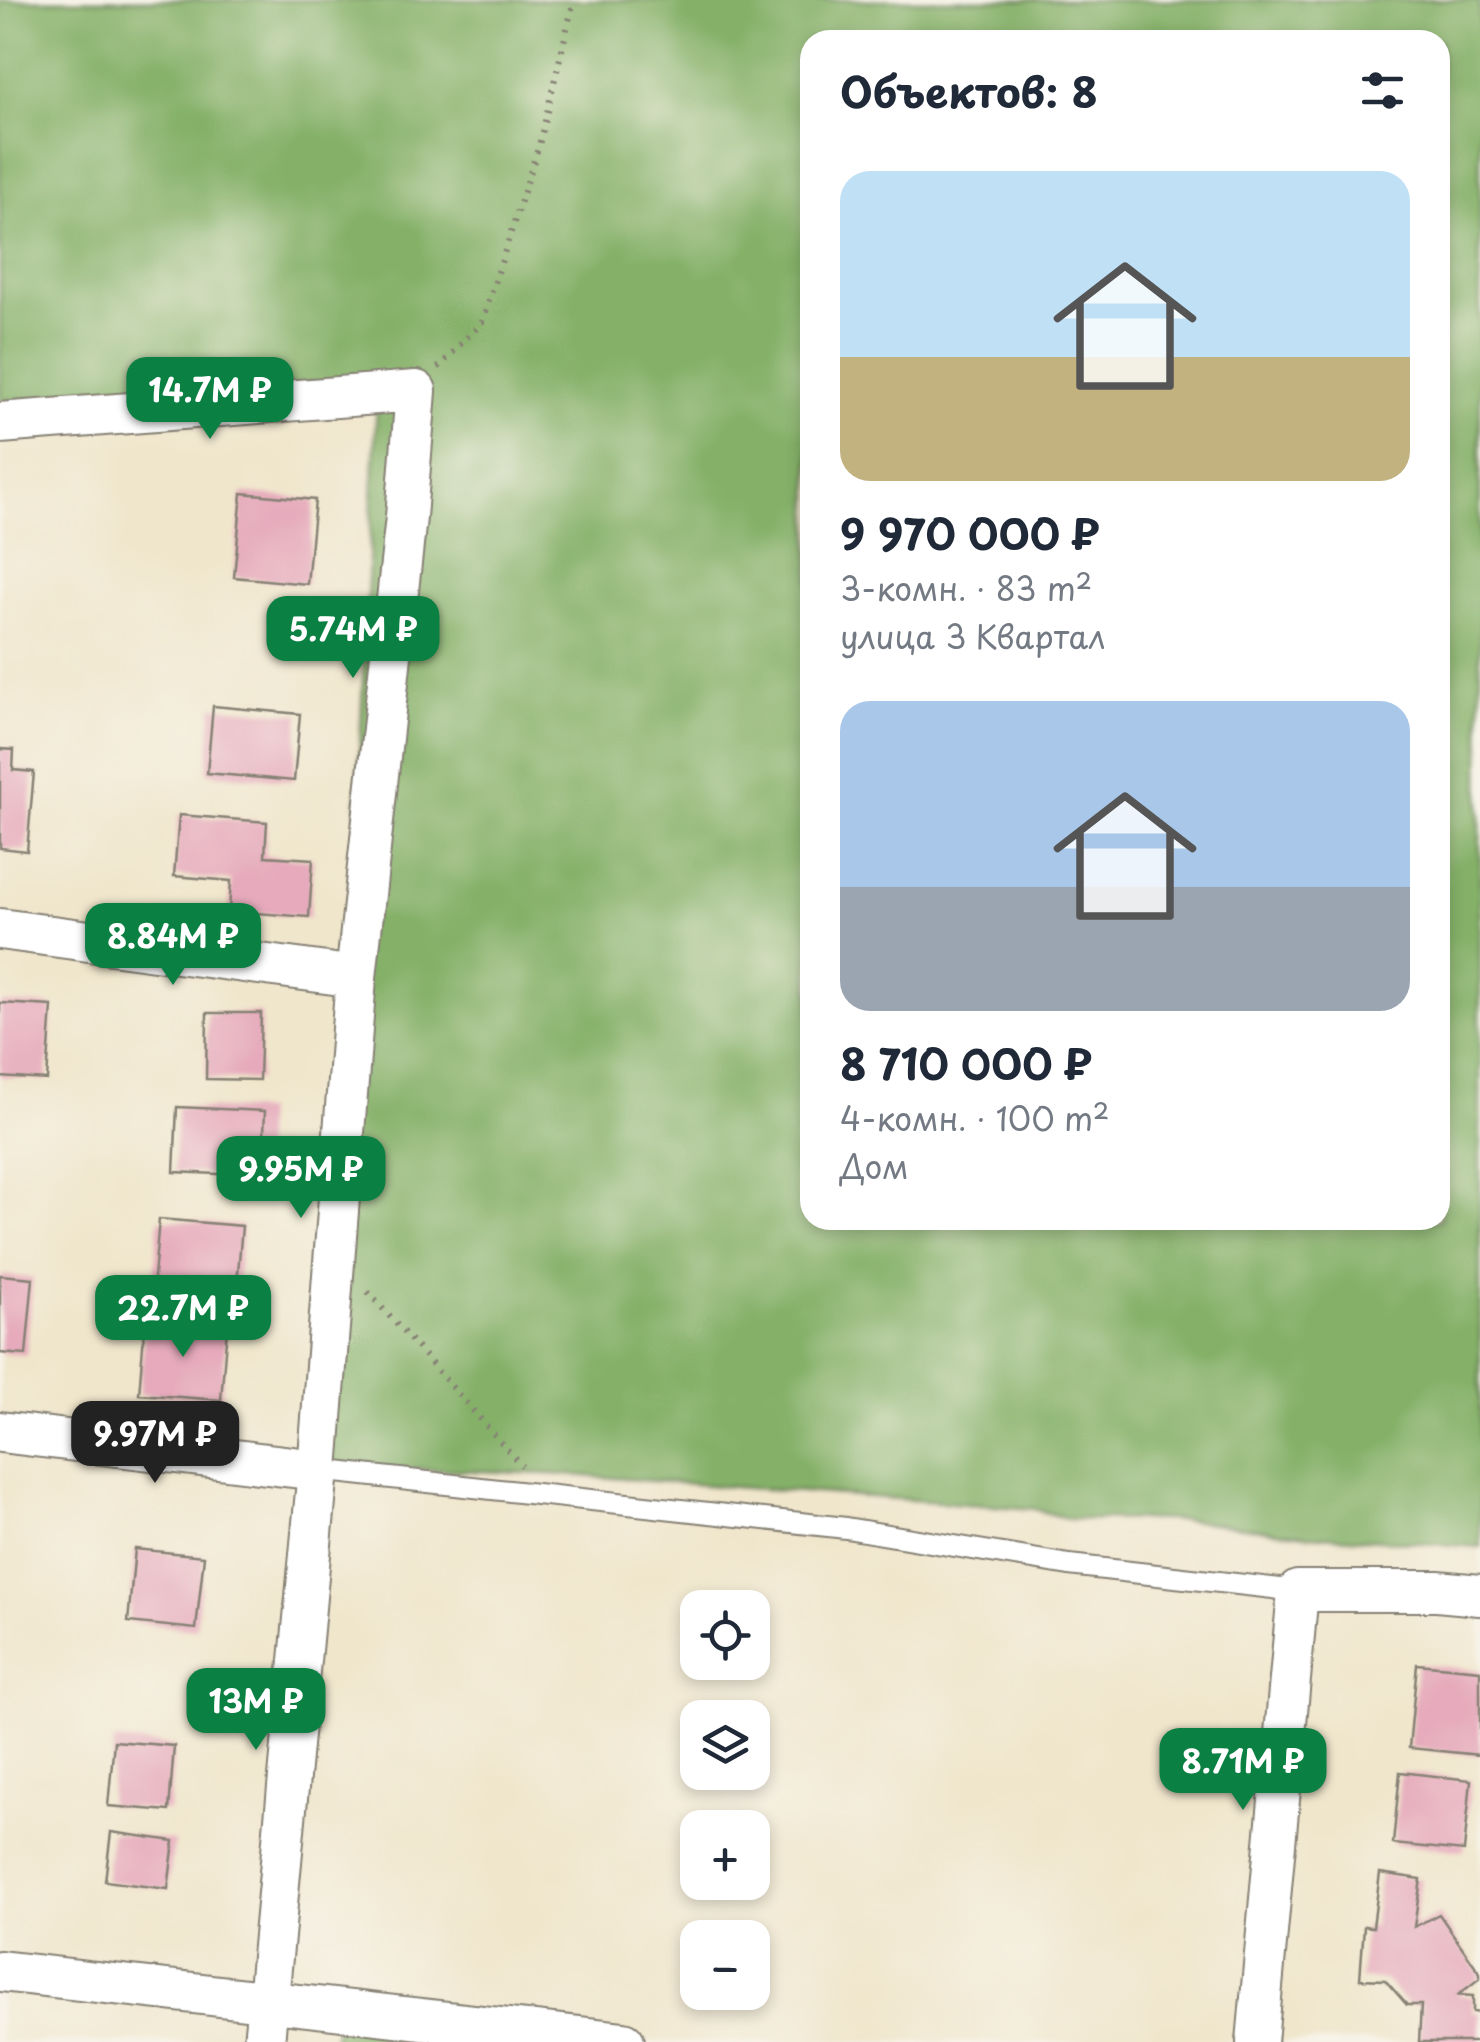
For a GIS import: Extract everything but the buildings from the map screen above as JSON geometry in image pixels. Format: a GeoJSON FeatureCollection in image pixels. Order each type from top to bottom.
{"type":"FeatureCollection","features":[{"type":"Feature","properties":{"kind":"street"},"geometry":{"type":"LineString","coordinates":[[0,423],[416,391],[356,977],[318,1470],[266,2023]]}},
{"type":"Feature","properties":{"kind":"street"},"geometry":{"type":"LineString","coordinates":[[0,929],[356,977]]}},
{"type":"Feature","properties":{"kind":"street"},"geometry":{"type":"LineString","coordinates":[[0,1432],[318,1470]]}},
{"type":"Feature","properties":{"kind":"street"},"geometry":{"type":"LineString","coordinates":[[1257,2042],[1298,1591],[1480,1594]]}},
{"type":"Feature","properties":{"kind":"street"},"geometry":{"type":"LineString","coordinates":[[0,1971],[266,2023],[624,2042]]}},
{"type":"Feature","properties":{"kind":"lane"},"geometry":{"type":"LineString","coordinates":[[318,1470],[846,1528],[1069,1565],[1298,1591]]}},
{"type":"Feature","properties":{"kind":"path"},"geometry":{"type":"LineString","coordinates":[[416,391],[482,322],[539,144],[574,0]]}},
{"type":"Feature","properties":{"kind":"path"},"geometry":{"type":"LineString","coordinates":[[334,1253],[548,1495]]}},
{"type":"Feature","properties":{"kind":"green space"},"geometry":{"type":"Polygon","coordinates":[[[0,0],[1480,0],[1480,1547],[1306,1535],[1186,1520],[1068,1519],[1034,1509],[571,1475],[324,1465],[378,379],[0,401],[0,0]]]}},
{"type":"Feature","properties":{"kind":"green space"},"geometry":{"type":"Polygon","coordinates":[[[338,2011],[623,2042],[334,2042],[338,2011]]]}}]}
